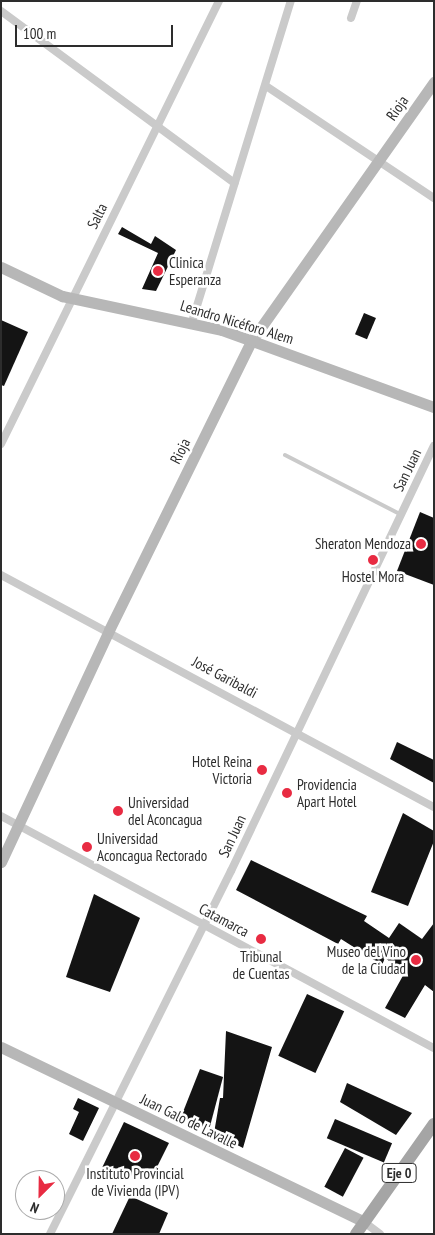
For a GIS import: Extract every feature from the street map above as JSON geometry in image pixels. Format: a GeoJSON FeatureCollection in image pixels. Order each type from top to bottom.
{"type":"FeatureCollection","features":[{"type":"Feature","properties":{"kind":"main road","name":"Eje 0"},"geometry":{"type":"LineString","coordinates":[[356,1234],[434,1124]]}},
{"type":"Feature","properties":{"kind":"street","name":"Salta"},"geometry":{"type":"LineString","coordinates":[[1,444],[71,298],[219,1]]}},
{"type":"Feature","properties":{"kind":"street"},"geometry":{"type":"LineString","coordinates":[[192,322],[291,1]]}},
{"type":"Feature","properties":{"kind":"street"},"geometry":{"type":"LineString","coordinates":[[352,18],[357,1]]}},
{"type":"Feature","properties":{"kind":"street"},"geometry":{"type":"LineString","coordinates":[[1,11],[234,183]]}},
{"type":"Feature","properties":{"kind":"street","name":"Rioja"},"geometry":{"type":"LineString","coordinates":[[1,862],[109,630],[252,340],[434,82]]}},
{"type":"Feature","properties":{"kind":"street"},"geometry":{"type":"LineString","coordinates":[[266,86],[434,198]]}},
{"type":"Feature","properties":{"kind":"street","name":"Leandro Nicéforo Alem"},"geometry":{"type":"LineString","coordinates":[[1,267],[71,298],[192,322],[252,340],[434,407]]}},
{"type":"Feature","properties":{"kind":"street","name":"San Juan"},"geometry":{"type":"LineString","coordinates":[[50,1234],[204,924],[434,446]]}},
{"type":"Feature","properties":{"kind":"street","name":"José Garibaldi"},"geometry":{"type":"LineString","coordinates":[[1,575],[109,630],[434,807]]}},
{"type":"Feature","properties":{"kind":"street","name":"Catamarca"},"geometry":{"type":"LineString","coordinates":[[1,816],[434,1048]]}},
{"type":"Feature","properties":{"kind":"street","name":"Juan Galo de Lavalle"},"geometry":{"type":"LineString","coordinates":[[1,1047],[364,1222]]}},
{"type":"Feature","properties":{"kind":"street"},"geometry":{"type":"LineString","coordinates":[[364,1222],[380,1234]]}},
{"type":"Feature","properties":{"kind":"lane"},"geometry":{"type":"LineString","coordinates":[[285,455],[401,514]]}},
{"type":"Feature","properties":{"kind":"building","name":"Clinica Esperanza"},"geometry":{"type":"Polygon","coordinates":[[[122,227],[151,244],[155,236],[176,250],[156,291],[142,289],[158,253],[118,234],[122,227]]]}},
{"type":"Feature","properties":{"kind":"building"},"geometry":{"type":"Polygon","coordinates":[[[364,313],[376,318],[367,339],[355,334],[364,313]]]}},
{"type":"Feature","properties":{"kind":"building"},"geometry":{"type":"Polygon","coordinates":[[[1,320],[28,332],[4,386],[1,385],[1,320]]]}},
{"type":"Feature","properties":{"kind":"building","name":"Sheraton Mendoza"},"geometry":{"type":"Polygon","coordinates":[[[420,512],[434,518],[434,585],[397,571],[420,512]]]}},
{"type":"Feature","properties":{"kind":"building"},"geometry":{"type":"Polygon","coordinates":[[[397,742],[434,760],[434,783],[390,759],[397,742]]]}},
{"type":"Feature","properties":{"kind":"building"},"geometry":{"type":"Polygon","coordinates":[[[403,813],[434,831],[434,841],[408,906],[371,892],[403,813]]]}},
{"type":"Feature","properties":{"kind":"building"},"geometry":{"type":"Polygon","coordinates":[[[251,860],[367,916],[364,921],[389,938],[399,923],[422,939],[434,923],[434,992],[425,985],[405,1018],[385,1008],[405,972],[385,958],[382,965],[341,939],[338,944],[236,890],[251,860]]]}},
{"type":"Feature","properties":{"kind":"building"},"geometry":{"type":"Polygon","coordinates":[[[94,894],[140,918],[110,992],[66,977],[94,894]]]}},
{"type":"Feature","properties":{"kind":"building"},"geometry":{"type":"Polygon","coordinates":[[[307,994],[344,1011],[315,1073],[278,1056],[307,994]]]}},
{"type":"Feature","properties":{"kind":"building"},"geometry":{"type":"Polygon","coordinates":[[[226,1031],[272,1047],[243,1148],[214,1133],[220,1098],[223,1098],[226,1031]]]}},
{"type":"Feature","properties":{"kind":"building"},"geometry":{"type":"Polygon","coordinates":[[[200,1069],[223,1077],[209,1130],[181,1117],[200,1069]]]}},
{"type":"Feature","properties":{"kind":"building"},"geometry":{"type":"Polygon","coordinates":[[[347,1083],[412,1113],[396,1135],[340,1102],[347,1083]]]}},
{"type":"Feature","properties":{"kind":"building"},"geometry":{"type":"Polygon","coordinates":[[[78,1098],[99,1108],[83,1141],[69,1134],[79,1112],[73,1109],[78,1098]]]}},
{"type":"Feature","properties":{"kind":"building"},"geometry":{"type":"Polygon","coordinates":[[[335,1119],[392,1143],[384,1163],[327,1138],[335,1119]]]}},
{"type":"Feature","properties":{"kind":"building","name":"Instituto Provincial de Vivienda (IPV)"},"geometry":{"type":"Polygon","coordinates":[[[124,1122],[169,1143],[151,1179],[101,1170],[124,1122]]]}},
{"type":"Feature","properties":{"kind":"building"},"geometry":{"type":"Polygon","coordinates":[[[345,1148],[364,1158],[343,1197],[324,1187],[345,1148]]]}},
{"type":"Feature","properties":{"kind":"building"},"geometry":{"type":"Polygon","coordinates":[[[130,1196],[168,1213],[159,1234],[112,1234],[130,1196]]]}},
{"type":"Feature","properties":{"kind":"place","name":"Clinica Esperanza"},"geometry":{"type":"Point","coordinates":[158,271]}},
{"type":"Feature","properties":{"kind":"place","name":"Sheraton Mendoza"},"geometry":{"type":"Point","coordinates":[421,544]}},
{"type":"Feature","properties":{"kind":"place","name":"Hostel Mora"},"geometry":{"type":"Point","coordinates":[373,560]}},
{"type":"Feature","properties":{"kind":"place","name":"Hotel Reina Victoria"},"geometry":{"type":"Point","coordinates":[262,770]}},
{"type":"Feature","properties":{"kind":"place","name":"Providencia Apart Hotel"},"geometry":{"type":"Point","coordinates":[287,793]}},
{"type":"Feature","properties":{"kind":"place","name":"Universidad del Aconcagua"},"geometry":{"type":"Point","coordinates":[118,811]}},
{"type":"Feature","properties":{"kind":"place","name":"Universidad Aconcagua Rectorado"},"geometry":{"type":"Point","coordinates":[87,847]}},
{"type":"Feature","properties":{"kind":"place","name":"Tribunal de Cuentas"},"geometry":{"type":"Point","coordinates":[261,939]}},
{"type":"Feature","properties":{"kind":"place","name":"Museo del Vino de la Ciudad"},"geometry":{"type":"Point","coordinates":[416,960]}},
{"type":"Feature","properties":{"kind":"place","name":"Instituto Provincial de Vivienda (IPV)"},"geometry":{"type":"Point","coordinates":[135,1156]}}]}
